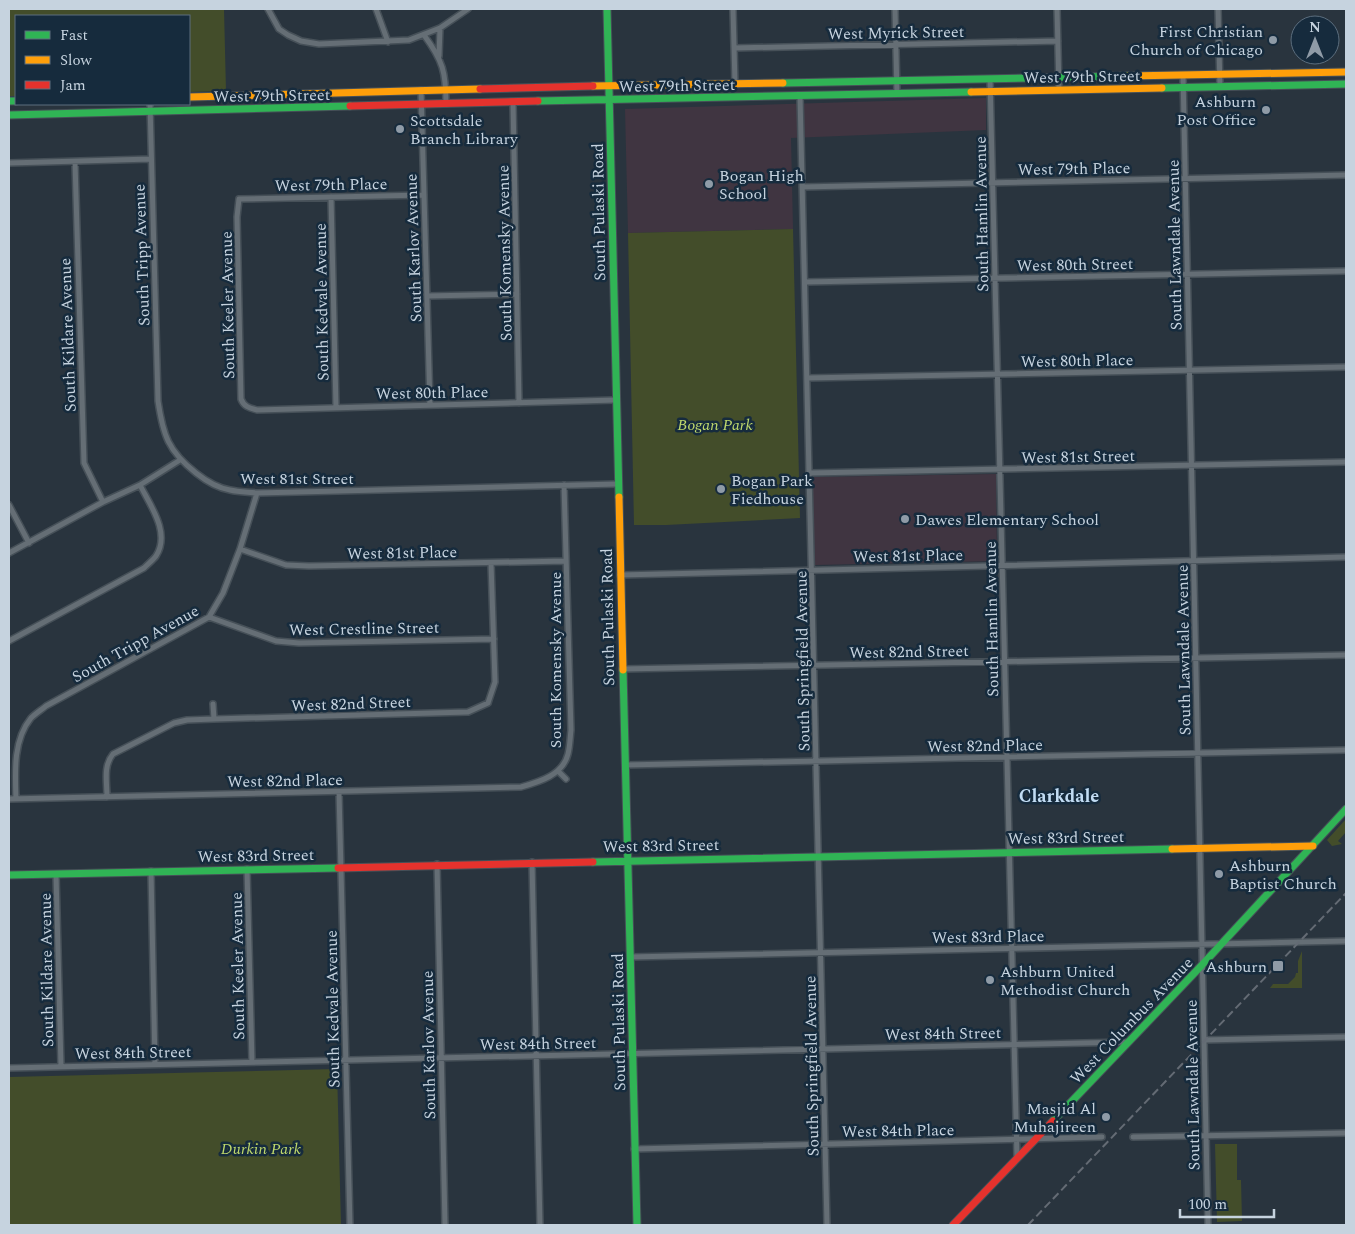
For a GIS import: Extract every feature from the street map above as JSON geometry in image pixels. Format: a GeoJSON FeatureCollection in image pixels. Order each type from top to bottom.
{"type":"FeatureCollection","features":[{"type":"Feature","properties":{"kind":"main road","name":"South Pulaski Road"},"geometry":{"type":"LineString","coordinates":[[607,9],[617,484],[637,1225]]}},
{"type":"Feature","properties":{"kind":"main road","name":"West 79th Street"},"geometry":{"type":"LineString","coordinates":[[190,97],[421,90],[1346,72]]}},
{"type":"Feature","properties":{"kind":"main road","name":"West 79th Street"},"geometry":{"type":"LineString","coordinates":[[9,115],[150,108],[421,105],[1346,84]]}},
{"type":"Feature","properties":{"kind":"main road","name":"West Columbus Avenue"},"geometry":{"type":"LineString","coordinates":[[953,1225],[1202,965],[1346,808]]}},
{"type":"Feature","properties":{"kind":"main road","name":"West 83rd Street"},"geometry":{"type":"LineString","coordinates":[[9,875],[436,864],[1313,846]]}},
{"type":"Feature","properties":{"kind":"street"},"geometry":{"type":"LineString","coordinates":[[268,9],[279,29],[294,38],[319,44],[409,40],[440,28],[468,9]]}},
{"type":"Feature","properties":{"kind":"street"},"geometry":{"type":"LineString","coordinates":[[376,9],[388,42]]}},
{"type":"Feature","properties":{"kind":"street"},"geometry":{"type":"LineString","coordinates":[[733,9],[735,84]]}},
{"type":"Feature","properties":{"kind":"street"},"geometry":{"type":"LineString","coordinates":[[895,9],[896,94]]}},
{"type":"Feature","properties":{"kind":"street"},"geometry":{"type":"LineString","coordinates":[[1058,9],[1059,90]]}},
{"type":"Feature","properties":{"kind":"street"},"geometry":{"type":"LineString","coordinates":[[1218,9],[1220,87]]}},
{"type":"Feature","properties":{"kind":"street"},"geometry":{"type":"LineString","coordinates":[[439,56],[440,28]]}},
{"type":"Feature","properties":{"kind":"street"},"geometry":{"type":"LineString","coordinates":[[424,35],[439,56],[444,71],[446,104]]}},
{"type":"Feature","properties":{"kind":"street","name":"West Myrick Street"},"geometry":{"type":"LineString","coordinates":[[734,48],[1058,41]]}},
{"type":"Feature","properties":{"kind":"street","name":"South Lawndale Avenue"},"geometry":{"type":"LineString","coordinates":[[1183,75],[1208,1225]]}},
{"type":"Feature","properties":{"kind":"street","name":"South Hamlin Avenue"},"geometry":{"type":"LineString","coordinates":[[990,79],[1017,1158]]}},
{"type":"Feature","properties":{"kind":"street","name":"South Karlov Avenue"},"geometry":{"type":"LineString","coordinates":[[421,90],[430,405]]}},
{"type":"Feature","properties":{"kind":"street","name":"South Springfield Avenue"},"geometry":{"type":"LineString","coordinates":[[800,96],[827,1225]]}},
{"type":"Feature","properties":{"kind":"street","name":"South Komensky Avenue"},"geometry":{"type":"LineString","coordinates":[[513,102],[519,403]]}},
{"type":"Feature","properties":{"kind":"street","name":"South Tripp Avenue"},"geometry":{"type":"LineString","coordinates":[[150,108],[158,401],[162,425],[169,444],[180,460]]}},
{"type":"Feature","properties":{"kind":"street"},"geometry":{"type":"LineString","coordinates":[[9,163],[151,159]]}},
{"type":"Feature","properties":{"kind":"street","name":"South Kildare Avenue"},"geometry":{"type":"LineString","coordinates":[[75,162],[84,463],[103,502]]}},
{"type":"Feature","properties":{"kind":"street","name":"West 79th Place"},"geometry":{"type":"LineString","coordinates":[[802,186],[1346,175]]}},
{"type":"Feature","properties":{"kind":"street","name":"West 79th Place"},"geometry":{"type":"LineString","coordinates":[[236,198],[424,195]]}},
{"type":"Feature","properties":{"kind":"street","name":"South Kedvale Avenue"},"geometry":{"type":"LineString","coordinates":[[331,197],[336,407]]}},
{"type":"Feature","properties":{"kind":"street","name":"South Keeler Avenue"},"geometry":{"type":"LineString","coordinates":[[236,198],[242,399],[243,404],[249,408]]}},
{"type":"Feature","properties":{"kind":"street","name":"West 80th Street"},"geometry":{"type":"LineString","coordinates":[[805,282],[1346,271]]}},
{"type":"Feature","properties":{"kind":"street"},"geometry":{"type":"LineString","coordinates":[[428,296],[517,294]]}},
{"type":"Feature","properties":{"kind":"street","name":"West 80th Place"},"geometry":{"type":"LineString","coordinates":[[807,378],[1189,371],[1346,366]]}},
{"type":"Feature","properties":{"kind":"street","name":"West 80th Place"},"geometry":{"type":"LineString","coordinates":[[249,408],[257,410],[615,400]]}},
{"type":"Feature","properties":{"kind":"street"},"geometry":{"type":"LineString","coordinates":[[9,553],[140,484],[180,460]]}},
{"type":"Feature","properties":{"kind":"street","name":"West 81st Street"},"geometry":{"type":"LineString","coordinates":[[180,460],[215,486],[230,490],[258,493],[617,484]]}},
{"type":"Feature","properties":{"kind":"street","name":"West 81st Street"},"geometry":{"type":"LineString","coordinates":[[810,473],[1346,462]]}},
{"type":"Feature","properties":{"kind":"street"},"geometry":{"type":"LineString","coordinates":[[9,640],[144,568],[156,555],[161,540],[159,522],[140,484]]}},
{"type":"Feature","properties":{"kind":"street","name":"South Komensky Avenue"},"geometry":{"type":"LineString","coordinates":[[558,771],[568,756],[571,730],[564,485]]}},
{"type":"Feature","properties":{"kind":"street","name":"South Tripp Avenue"},"geometry":{"type":"LineString","coordinates":[[16,799],[15,764],[21,737],[32,717],[46,706],[209,617],[223,593],[240,549],[258,493]]}},
{"type":"Feature","properties":{"kind":"street"},"geometry":{"type":"LineString","coordinates":[[9,505],[29,543]]}},
{"type":"Feature","properties":{"kind":"street","name":"West 81st Place"},"geometry":{"type":"LineString","coordinates":[[240,549],[286,565],[301,566],[566,561]]}},
{"type":"Feature","properties":{"kind":"street","name":"West 81st Place"},"geometry":{"type":"LineString","coordinates":[[620,574],[1346,557]]}},
{"type":"Feature","properties":{"kind":"street"},"geometry":{"type":"LineString","coordinates":[[491,563],[495,682],[488,703],[492,708]]}},
{"type":"Feature","properties":{"kind":"street","name":"West Crestline Street"},"geometry":{"type":"LineString","coordinates":[[209,617],[276,641],[299,643],[494,639]]}},
{"type":"Feature","properties":{"kind":"street","name":"West 82nd Street"},"geometry":{"type":"LineString","coordinates":[[622,669],[1346,655]]}},
{"type":"Feature","properties":{"kind":"street","name":"West 82nd Street"},"geometry":{"type":"LineString","coordinates":[[107,796],[106,768],[112,754],[174,724],[187,720],[468,712],[488,703]]}},
{"type":"Feature","properties":{"kind":"street"},"geometry":{"type":"LineString","coordinates":[[213,704],[214,719]]}},
{"type":"Feature","properties":{"kind":"street","name":"West 82nd Place"},"geometry":{"type":"LineString","coordinates":[[625,765],[1346,750]]}},
{"type":"Feature","properties":{"kind":"street"},"geometry":{"type":"LineString","coordinates":[[558,771],[566,779]]}},
{"type":"Feature","properties":{"kind":"street","name":"West 82nd Place"},"geometry":{"type":"LineString","coordinates":[[9,799],[521,787],[539,782],[558,771]]}},
{"type":"Feature","properties":{"kind":"street","name":"South Kedvale Avenue"},"geometry":{"type":"LineString","coordinates":[[339,792],[350,1225]]}},
{"type":"Feature","properties":{"kind":"street"},"geometry":{"type":"LineString","coordinates":[[532,862],[540,1225]]}},
{"type":"Feature","properties":{"kind":"street","name":"South Karlov Avenue"},"geometry":{"type":"LineString","coordinates":[[436,864],[445,1225]]}},
{"type":"Feature","properties":{"kind":"street","name":"South Keeler Avenue"},"geometry":{"type":"LineString","coordinates":[[247,869],[252,1062]]}},
{"type":"Feature","properties":{"kind":"street"},"geometry":{"type":"LineString","coordinates":[[152,871],[155,1064]]}},
{"type":"Feature","properties":{"kind":"street","name":"South Kildare Avenue"},"geometry":{"type":"LineString","coordinates":[[56,874],[61,1066]]}},
{"type":"Feature","properties":{"kind":"street","name":"West 83rd Place"},"geometry":{"type":"LineString","coordinates":[[630,957],[1346,941]]}},
{"type":"Feature","properties":{"kind":"street"},"geometry":{"type":"LineString","coordinates":[[1204,1040],[1346,1037]]}},
{"type":"Feature","properties":{"kind":"street","name":"West 84th Street"},"geometry":{"type":"LineString","coordinates":[[9,1068],[1128,1042]]}},
{"type":"Feature","properties":{"kind":"street"},"geometry":{"type":"LineString","coordinates":[[1133,1137],[1346,1133]]}},
{"type":"Feature","properties":{"kind":"street","name":"West 84th Place"},"geometry":{"type":"LineString","coordinates":[[634,1150],[1102,1137]]}},
{"type":"Feature","properties":{"kind":"shaded area","name":"Bogan High School"},"geometry":{"type":"Polygon","coordinates":[[[986,98],[986,130],[791,138],[793,229],[628,233],[625,109],[986,98]]]}},
{"type":"Feature","properties":{"kind":"shaded area","name":"Dawes Elementary School"},"geometry":{"type":"Polygon","coordinates":[[[996,474],[997,561],[815,565],[812,477],[996,474]]]}},
{"type":"Feature","properties":{"kind":"green space"},"geometry":{"type":"Polygon","coordinates":[[[9,9],[224,9],[226,91],[190,92],[190,15],[15,15],[15,96],[9,96],[9,9]]]}},
{"type":"Feature","properties":{"kind":"green space","name":"Bogan Park"},"geometry":{"type":"Polygon","coordinates":[[[793,229],[800,518],[634,525],[628,233],[793,229]]]}},
{"type":"Feature","properties":{"kind":"green space"},"geometry":{"type":"Polygon","coordinates":[[[1346,819],[1346,832],[1338,841],[1342,844],[1332,846],[1327,840],[1346,819]]]}},
{"type":"Feature","properties":{"kind":"green space"},"geometry":{"type":"Polygon","coordinates":[[[1302,951],[1302,988],[1270,988],[1273,984],[1288,984],[1295,977],[1296,973],[1298,973],[1298,961],[1302,951]]]}},
{"type":"Feature","properties":{"kind":"green space","name":"Durkin Park"},"geometry":{"type":"Polygon","coordinates":[[[337,1069],[341,1225],[9,1225],[9,1077],[337,1069]]]}},
{"type":"Feature","properties":{"kind":"green space"},"geometry":{"type":"Polygon","coordinates":[[[1215,1144],[1237,1144],[1237,1180],[1241,1180],[1242,1221],[1217,1222],[1215,1144]]]}},
{"type":"Feature","properties":{"kind":"railway"},"geometry":{"type":"LineString","coordinates":[[1028,1225],[1346,893]]}},
{"type":"Feature","properties":{"kind":"traffic: fast"},"geometry":{"type":"LineString","coordinates":[[607,9],[619,497]]}},
{"type":"Feature","properties":{"kind":"traffic: fast"},"geometry":{"type":"LineString","coordinates":[[783,83],[1128,76]]}},
{"type":"Feature","properties":{"kind":"traffic: fast"},"geometry":{"type":"LineString","coordinates":[[1162,88],[1346,84]]}},
{"type":"Feature","properties":{"kind":"traffic: fast"},"geometry":{"type":"LineString","coordinates":[[538,101],[971,92]]}},
{"type":"Feature","properties":{"kind":"traffic: fast"},"geometry":{"type":"LineString","coordinates":[[9,101],[15,101]]}},
{"type":"Feature","properties":{"kind":"traffic: fast"},"geometry":{"type":"LineString","coordinates":[[9,115],[350,106]]}},
{"type":"Feature","properties":{"kind":"traffic: fast"},"geometry":{"type":"LineString","coordinates":[[623,670],[637,1225]]}},
{"type":"Feature","properties":{"kind":"traffic: fast"},"geometry":{"type":"LineString","coordinates":[[1053,1121],[1202,965],[1346,809]]}},
{"type":"Feature","properties":{"kind":"traffic: fast"},"geometry":{"type":"LineString","coordinates":[[593,862],[1172,849]]}},
{"type":"Feature","properties":{"kind":"traffic: fast"},"geometry":{"type":"LineString","coordinates":[[9,875],[338,868]]}},
{"type":"Feature","properties":{"kind":"traffic: slow"},"geometry":{"type":"LineString","coordinates":[[1128,76],[1346,72]]}},
{"type":"Feature","properties":{"kind":"traffic: slow"},"geometry":{"type":"LineString","coordinates":[[593,86],[783,83]]}},
{"type":"Feature","properties":{"kind":"traffic: slow"},"geometry":{"type":"LineString","coordinates":[[971,92],[1162,88]]}},
{"type":"Feature","properties":{"kind":"traffic: slow"},"geometry":{"type":"LineString","coordinates":[[190,97],[480,89]]}},
{"type":"Feature","properties":{"kind":"traffic: slow"},"geometry":{"type":"LineString","coordinates":[[619,497],[623,670]]}},
{"type":"Feature","properties":{"kind":"traffic: slow"},"geometry":{"type":"LineString","coordinates":[[1172,849],[1313,846]]}},
{"type":"Feature","properties":{"kind":"traffic: jam"},"geometry":{"type":"LineString","coordinates":[[480,89],[593,86]]}},
{"type":"Feature","properties":{"kind":"traffic: jam"},"geometry":{"type":"LineString","coordinates":[[350,106],[538,101]]}},
{"type":"Feature","properties":{"kind":"traffic: jam"},"geometry":{"type":"LineString","coordinates":[[338,868],[593,862]]}},
{"type":"Feature","properties":{"kind":"traffic: jam"},"geometry":{"type":"LineString","coordinates":[[953,1225],[1053,1121]]}},
{"type":"Feature","properties":{"kind":"place","name":"First Christian Church of Chicago"},"geometry":{"type":"Point","coordinates":[1273,40]}},
{"type":"Feature","properties":{"kind":"place","name":"Ashburn Post Office"},"geometry":{"type":"Point","coordinates":[1266,110]}},
{"type":"Feature","properties":{"kind":"place","name":"Scottsdale Branch Library"},"geometry":{"type":"Point","coordinates":[400,129]}},
{"type":"Feature","properties":{"kind":"place","name":"Bogan High School"},"geometry":{"type":"Point","coordinates":[709,184]}},
{"type":"Feature","properties":{"kind":"place","name":"Bogan Park Fiedhouse"},"geometry":{"type":"Point","coordinates":[721,489]}},
{"type":"Feature","properties":{"kind":"place","name":"Dawes Elementary School"},"geometry":{"type":"Point","coordinates":[905,519]}},
{"type":"Feature","properties":{"kind":"place","name":"Ashburn Baptist Church"},"geometry":{"type":"Point","coordinates":[1219,874]}},
{"type":"Feature","properties":{"kind":"place","name":"Ashburn"},"geometry":{"type":"Point","coordinates":[1278,966]}},
{"type":"Feature","properties":{"kind":"place","name":"Ashburn United Methodist Church"},"geometry":{"type":"Point","coordinates":[990,980]}},
{"type":"Feature","properties":{"kind":"place","name":"Masjid Al Muhajireen"},"geometry":{"type":"Point","coordinates":[1106,1117]}},
{"type":"Feature","properties":{"kind":"district","name":"Clarkdale"},"geometry":{"type":"Point","coordinates":[1059,796]}}]}
